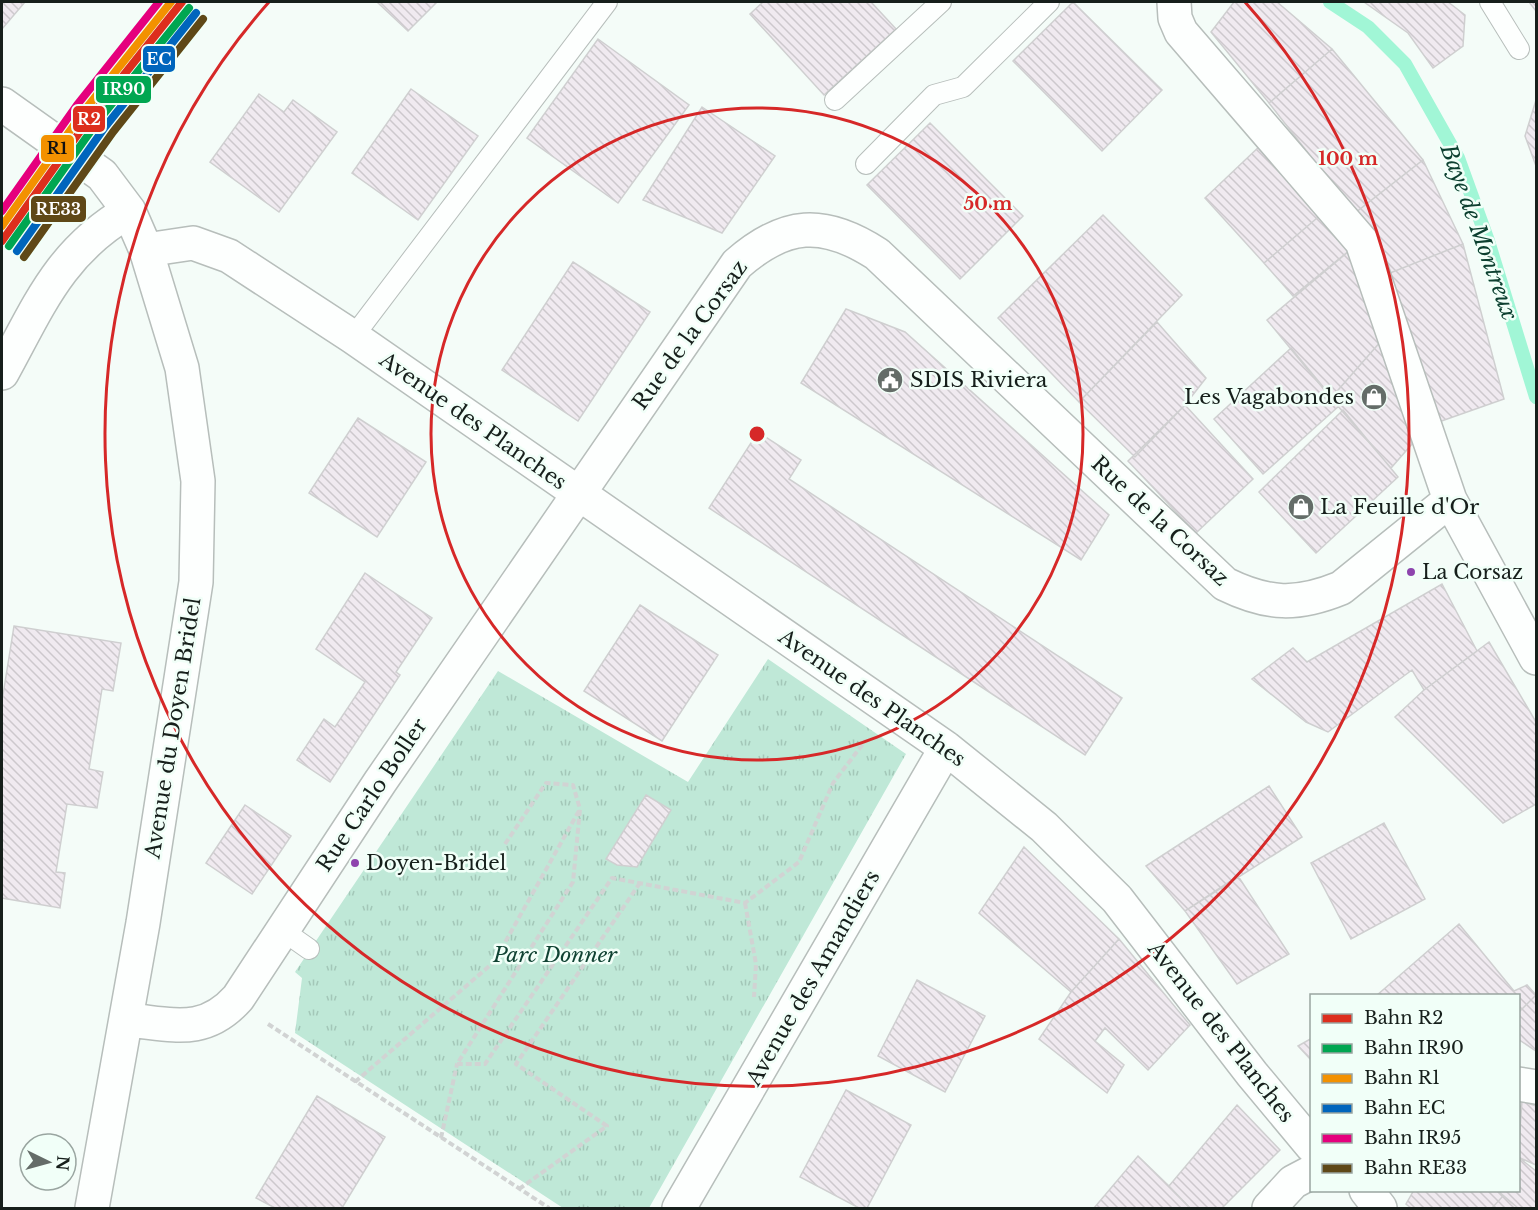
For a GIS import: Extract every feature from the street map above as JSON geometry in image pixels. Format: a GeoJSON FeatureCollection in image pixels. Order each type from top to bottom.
{"type":"FeatureCollection","features":[{"type":"Feature","properties":{"kind":"street"},"geometry":{"type":"LineString","coordinates":[[1174,2],[1175,18],[1181,32],[1362,242],[1450,500],[1536,658]]}},
{"type":"Feature","properties":{"kind":"street"},"geometry":{"type":"LineString","coordinates":[[6,107],[90,165],[115,190],[129,211],[146,250]]}},
{"type":"Feature","properties":{"kind":"street"},"geometry":{"type":"LineString","coordinates":[[2,373],[58,273],[74,253],[108,223],[129,211]]}},
{"type":"Feature","properties":{"kind":"street","name":"Rue de la Corsaz"},"geometry":{"type":"LineString","coordinates":[[578,495],[737,264],[757,246],[786,234],[812,229],[837,232],[877,254],[1226,584],[1250,596],[1295,602],[1320,597],[1341,588],[1450,500]]}},
{"type":"Feature","properties":{"kind":"street","name":"Avenue des Planches"},"geometry":{"type":"LineString","coordinates":[[146,250],[193,243],[210,247],[229,256],[353,337],[946,748],[1044,827],[1117,899],[1252,1074],[1310,1145]]}},
{"type":"Feature","properties":{"kind":"street","name":"Avenue du Doyen Bridel"},"geometry":{"type":"LineString","coordinates":[[92,1209],[127,1020],[196,571],[198,481],[183,368],[146,250]]}},
{"type":"Feature","properties":{"kind":"street","name":"Rue Carlo Boller"},"geometry":{"type":"LineString","coordinates":[[127,1020],[199,1023],[214,1019],[238,998],[380,782],[578,495]]}},
{"type":"Feature","properties":{"kind":"street","name":"Avenue des Amandiers"},"geometry":{"type":"LineString","coordinates":[[679,1209],[946,748]]}},
{"type":"Feature","properties":{"kind":"street"},"geometry":{"type":"LineString","coordinates":[[1520,1084],[1536,1087]]}},
{"type":"Feature","properties":{"kind":"street"},"geometry":{"type":"LineString","coordinates":[[1269,1209],[1293,1182],[1310,1173]]}},
{"type":"Feature","properties":{"kind":"street"},"geometry":{"type":"LineString","coordinates":[[1367,1192],[1380,1209]]}},
{"type":"Feature","properties":{"kind":"lane"},"geometry":{"type":"LineString","coordinates":[[353,337],[607,2]]}},
{"type":"Feature","properties":{"kind":"lane"},"geometry":{"type":"LineString","coordinates":[[835,100],[941,2]]}},
{"type":"Feature","properties":{"kind":"lane"},"geometry":{"type":"LineString","coordinates":[[866,164],[934,95],[963,87],[1049,2]]}},
{"type":"Feature","properties":{"kind":"lane"},"geometry":{"type":"LineString","coordinates":[[1490,2],[1519,49]]}},
{"type":"Feature","properties":{"kind":"lane"},"geometry":{"type":"LineString","coordinates":[[282,930],[309,949]]}},
{"type":"Feature","properties":{"kind":"path"},"geometry":{"type":"LineString","coordinates":[[457,1064],[485,1064],[612,878],[745,903],[799,861],[833,783],[873,732]]}},
{"type":"Feature","properties":{"kind":"path"},"geometry":{"type":"LineString","coordinates":[[441,1138],[457,1064],[573,882],[580,809],[573,785],[546,783],[505,844]]}},
{"type":"Feature","properties":{"kind":"path"},"geometry":{"type":"LineString","coordinates":[[355,1082],[494,962],[580,809]]}},
{"type":"Feature","properties":{"kind":"path"},"geometry":{"type":"LineString","coordinates":[[519,1189],[607,1126],[516,1064],[640,883]]}},
{"type":"Feature","properties":{"kind":"path"},"geometry":{"type":"LineString","coordinates":[[745,903],[756,964],[754,999]]}},
{"type":"Feature","properties":{"kind":"path"},"geometry":{"type":"LineString","coordinates":[[238,998],[282,1034],[549,1209]]}},
{"type":"Feature","properties":{"kind":"green space","name":"Parc Donner"},"geometry":{"type":"Polygon","coordinates":[[[768,659],[906,754],[649,1208],[563,1208],[295,1033],[302,978],[295,972],[498,671],[688,782],[768,659]]]}},
{"type":"Feature","properties":{"kind":"building"},"geometry":{"type":"Polygon","coordinates":[[[2,2],[25,2],[2,29],[2,2]]]}},
{"type":"Feature","properties":{"kind":"building"},"geometry":{"type":"Polygon","coordinates":[[[377,2],[437,2],[408,31],[377,2]]]}},
{"type":"Feature","properties":{"kind":"building"},"geometry":{"type":"Polygon","coordinates":[[[763,2],[871,2],[896,29],[824,95],[750,14],[763,2]]]}},
{"type":"Feature","properties":{"kind":"building"},"geometry":{"type":"Polygon","coordinates":[[[1073,2],[1162,90],[1102,151],[1013,61],[1073,2]]]}},
{"type":"Feature","properties":{"kind":"building"},"geometry":{"type":"Polygon","coordinates":[[[1234,2],[1277,2],[1332,49],[1269,103],[1211,32],[1234,2]]]}},
{"type":"Feature","properties":{"kind":"building"},"geometry":{"type":"Polygon","coordinates":[[[1364,2],[1448,2],[1465,15],[1463,46],[1433,68],[1408,33],[1364,2]]]}},
{"type":"Feature","properties":{"kind":"building"},"geometry":{"type":"Polygon","coordinates":[[[1529,2],[1536,2],[1536,11],[1529,2]]]}},
{"type":"Feature","properties":{"kind":"building"},"geometry":{"type":"Polygon","coordinates":[[[598,39],[689,105],[618,203],[527,138],[598,39]]]}},
{"type":"Feature","properties":{"kind":"building"},"geometry":{"type":"Polygon","coordinates":[[[1332,49],[1423,160],[1355,213],[1269,103],[1332,49]]]}},
{"type":"Feature","properties":{"kind":"building"},"geometry":{"type":"Polygon","coordinates":[[[411,89],[478,136],[418,220],[352,173],[411,89]]]}},
{"type":"Feature","properties":{"kind":"building"},"geometry":{"type":"Polygon","coordinates":[[[259,94],[284,112],[293,100],[337,132],[279,212],[210,162],[259,94]]]}},
{"type":"Feature","properties":{"kind":"building"},"geometry":{"type":"Polygon","coordinates":[[[1536,100],[1536,166],[1525,136],[1536,100]]]}},
{"type":"Feature","properties":{"kind":"building"},"geometry":{"type":"Polygon","coordinates":[[[702,107],[775,156],[722,233],[643,200],[702,107]]]}},
{"type":"Feature","properties":{"kind":"building"},"geometry":{"type":"Polygon","coordinates":[[[930,123],[1023,216],[960,279],[867,185],[930,123]]]}},
{"type":"Feature","properties":{"kind":"building"},"geometry":{"type":"Polygon","coordinates":[[[1263,143],[1323,213],[1264,263],[1205,198],[1263,143]]]}},
{"type":"Feature","properties":{"kind":"building"},"geometry":{"type":"Polygon","coordinates":[[[1423,160],[1463,244],[1385,275],[1355,213],[1423,160]]]}},
{"type":"Feature","properties":{"kind":"building"},"geometry":{"type":"Polygon","coordinates":[[[1323,213],[1355,246],[1293,296],[1264,263],[1323,213]]]}},
{"type":"Feature","properties":{"kind":"building"},"geometry":{"type":"Polygon","coordinates":[[[1103,215],[1182,295],[1079,402],[998,318],[1103,215]]]}},
{"type":"Feature","properties":{"kind":"building"},"geometry":{"type":"Polygon","coordinates":[[[1463,244],[1504,399],[1433,424],[1385,275],[1463,244]]]}},
{"type":"Feature","properties":{"kind":"building"},"geometry":{"type":"Polygon","coordinates":[[[1355,246],[1382,340],[1331,398],[1267,320],[1355,246]]]}},
{"type":"Feature","properties":{"kind":"building"},"geometry":{"type":"Polygon","coordinates":[[[573,262],[650,312],[578,421],[502,370],[573,262]]]}},
{"type":"Feature","properties":{"kind":"building"},"geometry":{"type":"Polygon","coordinates":[[[846,309],[905,332],[1109,515],[1081,560],[801,383],[846,309]]]}},
{"type":"Feature","properties":{"kind":"building"},"geometry":{"type":"Polygon","coordinates":[[[1157,322],[1206,378],[1185,405],[1135,457],[1079,402],[1157,322]]]}},
{"type":"Feature","properties":{"kind":"building"},"geometry":{"type":"Polygon","coordinates":[[[1382,340],[1412,444],[1391,468],[1331,398],[1382,340]]]}},
{"type":"Feature","properties":{"kind":"building"},"geometry":{"type":"Polygon","coordinates":[[[1291,348],[1339,406],[1263,474],[1214,419],[1291,348]]]}},
{"type":"Feature","properties":{"kind":"building"},"geometry":{"type":"Polygon","coordinates":[[[1185,405],[1253,479],[1196,533],[1128,461],[1185,405]]]}},
{"type":"Feature","properties":{"kind":"building"},"geometry":{"type":"Polygon","coordinates":[[[1343,410],[1398,477],[1316,553],[1259,492],[1343,410]]]}},
{"type":"Feature","properties":{"kind":"building"},"geometry":{"type":"Polygon","coordinates":[[[358,418],[426,462],[377,537],[309,493],[358,418]]]}},
{"type":"Feature","properties":{"kind":"building"},"geometry":{"type":"Polygon","coordinates":[[[758,432],[801,460],[789,479],[1122,698],[1085,755],[709,508],[758,432]]]}},
{"type":"Feature","properties":{"kind":"building"},"geometry":{"type":"Polygon","coordinates":[[[365,573],[432,618],[396,672],[400,675],[330,782],[297,760],[324,719],[335,727],[365,682],[316,649],[365,573]]]}},
{"type":"Feature","properties":{"kind":"building"},"geometry":{"type":"Polygon","coordinates":[[[1442,584],[1477,651],[1424,690],[1412,670],[1328,732],[1306,722],[1252,679],[1293,648],[1307,662],[1442,584]]]}},
{"type":"Feature","properties":{"kind":"building"},"geometry":{"type":"Polygon","coordinates":[[[640,605],[718,655],[662,741],[584,691],[640,605]]]}},
{"type":"Feature","properties":{"kind":"building"},"geometry":{"type":"Polygon","coordinates":[[[14,626],[121,643],[113,691],[102,689],[89,769],[103,772],[97,808],[67,804],[56,872],[65,873],[60,908],[2,898],[2,701],[14,626]]]}},
{"type":"Feature","properties":{"kind":"building"},"geometry":{"type":"Polygon","coordinates":[[[1489,642],[1536,722],[1536,804],[1503,823],[1395,717],[1424,690],[1489,642]]]}},
{"type":"Feature","properties":{"kind":"building"},"geometry":{"type":"Polygon","coordinates":[[[1269,786],[1302,837],[1185,911],[1146,866],[1269,786]]]}},
{"type":"Feature","properties":{"kind":"building"},"geometry":{"type":"Polygon","coordinates":[[[646,795],[671,810],[637,867],[617,865],[606,859],[646,795]]]}},
{"type":"Feature","properties":{"kind":"building"},"geometry":{"type":"Polygon","coordinates":[[[245,805],[291,836],[252,894],[206,863],[245,805]]]}},
{"type":"Feature","properties":{"kind":"building"},"geometry":{"type":"Polygon","coordinates":[[[1384,823],[1425,899],[1351,939],[1311,863],[1384,823]]]}},
{"type":"Feature","properties":{"kind":"building"},"geometry":{"type":"Polygon","coordinates":[[[1024,847],[1119,939],[1071,992],[979,913],[1024,847]]]}},
{"type":"Feature","properties":{"kind":"building"},"geometry":{"type":"Polygon","coordinates":[[[1238,876],[1289,954],[1237,984],[1185,911],[1238,876]]]}},
{"type":"Feature","properties":{"kind":"building"},"geometry":{"type":"Polygon","coordinates":[[[1459,924],[1514,991],[1527,985],[1536,995],[1520,1011],[1520,994],[1378,994],[1459,924]]]}},
{"type":"Feature","properties":{"kind":"building"},"geometry":{"type":"Polygon","coordinates":[[[1119,939],[1190,1025],[1148,1070],[1105,1028],[1095,1041],[1124,1065],[1107,1093],[1039,1039],[1071,992],[1119,939]]]}},
{"type":"Feature","properties":{"kind":"building"},"geometry":{"type":"Polygon","coordinates":[[[917,980],[985,1016],[945,1092],[878,1056],[917,980]]]}},
{"type":"Feature","properties":{"kind":"building"},"geometry":{"type":"Polygon","coordinates":[[[1536,995],[1536,1051],[1520,1040],[1520,1011],[1536,995]]]}},
{"type":"Feature","properties":{"kind":"building"},"geometry":{"type":"Polygon","coordinates":[[[1310,1039],[1310,1059],[1298,1046],[1310,1039]]]}},
{"type":"Feature","properties":{"kind":"building"},"geometry":{"type":"Polygon","coordinates":[[[846,1090],[911,1125],[867,1208],[859,1208],[800,1177],[846,1090]]]}},
{"type":"Feature","properties":{"kind":"building"},"geometry":{"type":"Polygon","coordinates":[[[317,1096],[385,1137],[342,1208],[275,1208],[256,1198],[317,1096]]]}},
{"type":"Feature","properties":{"kind":"building"},"geometry":{"type":"Polygon","coordinates":[[[1522,1101],[1536,1106],[1536,1165],[1520,1158],[1522,1101]]]}},
{"type":"Feature","properties":{"kind":"building"},"geometry":{"type":"Polygon","coordinates":[[[1237,1105],[1280,1150],[1222,1208],[1190,1208],[1169,1186],[1237,1105]]]}},
{"type":"Feature","properties":{"kind":"building"},"geometry":{"type":"Polygon","coordinates":[[[1138,1156],[1169,1186],[1190,1208],[1094,1208],[1138,1156]]]}},
{"type":"Feature","properties":{"kind":"building"},"geometry":{"type":"Polygon","coordinates":[[[1520,1159],[1536,1171],[1536,1208],[1518,1208],[1499,1192],[1520,1192],[1520,1159]]]}},
{"type":"Feature","properties":{"kind":"building"},"geometry":{"type":"Polygon","coordinates":[[[1413,1192],[1499,1192],[1503,1196],[1492,1208],[1411,1208],[1406,1204],[1413,1192]]]}},
{"type":"Feature","properties":{"kind":"building"},"geometry":{"type":"Polygon","coordinates":[[[1503,1196],[1518,1208],[1492,1208],[1503,1196]]]}},
{"type":"Feature","properties":{"kind":"waterway","name":"Baye de Montreux"},"geometry":{"type":"LineString","coordinates":[[1330,2],[1368,27],[1405,64],[1458,158],[1488,241],[1536,397]]}},
{"type":"Feature","properties":{"kind":"rail line","name":"IR95"},"geometry":{"type":"LineString","coordinates":[[2,211],[77,105],[159,2]]}},
{"type":"Feature","properties":{"kind":"rail line","name":"R1"},"geometry":{"type":"LineString","coordinates":[[2,226],[84,111],[171,2]]}},
{"type":"Feature","properties":{"kind":"rail line","name":"R2"},"geometry":{"type":"LineString","coordinates":[[2,241],[91,116],[182,2]]}},
{"type":"Feature","properties":{"kind":"rail line","name":"IR90"},"geometry":{"type":"LineString","coordinates":[[9,246],[98,121],[189,8]]}},
{"type":"Feature","properties":{"kind":"rail line","name":"EC"},"geometry":{"type":"LineString","coordinates":[[17,251],[105,127],[196,13]]}},
{"type":"Feature","properties":{"kind":"rail line","name":"RE33"},"geometry":{"type":"LineString","coordinates":[[24,257],[113,132],[203,19]]}},
{"type":"Feature","properties":{"kind":"place","name":"SDIS Riviera"},"geometry":{"type":"Point","coordinates":[890,380]}},
{"type":"Feature","properties":{"kind":"place","name":"Les Vagabondes"},"geometry":{"type":"Point","coordinates":[1374,397]}},
{"type":"Feature","properties":{"kind":"place","name":"La Feuille d'Or"},"geometry":{"type":"Point","coordinates":[1301,507]}},
{"type":"Feature","properties":{"kind":"place","name":"La Corsaz"},"geometry":{"type":"Point","coordinates":[1411,572]}},
{"type":"Feature","properties":{"kind":"place","name":"Doyen-Bridel"},"geometry":{"type":"Point","coordinates":[355,863]}}]}
